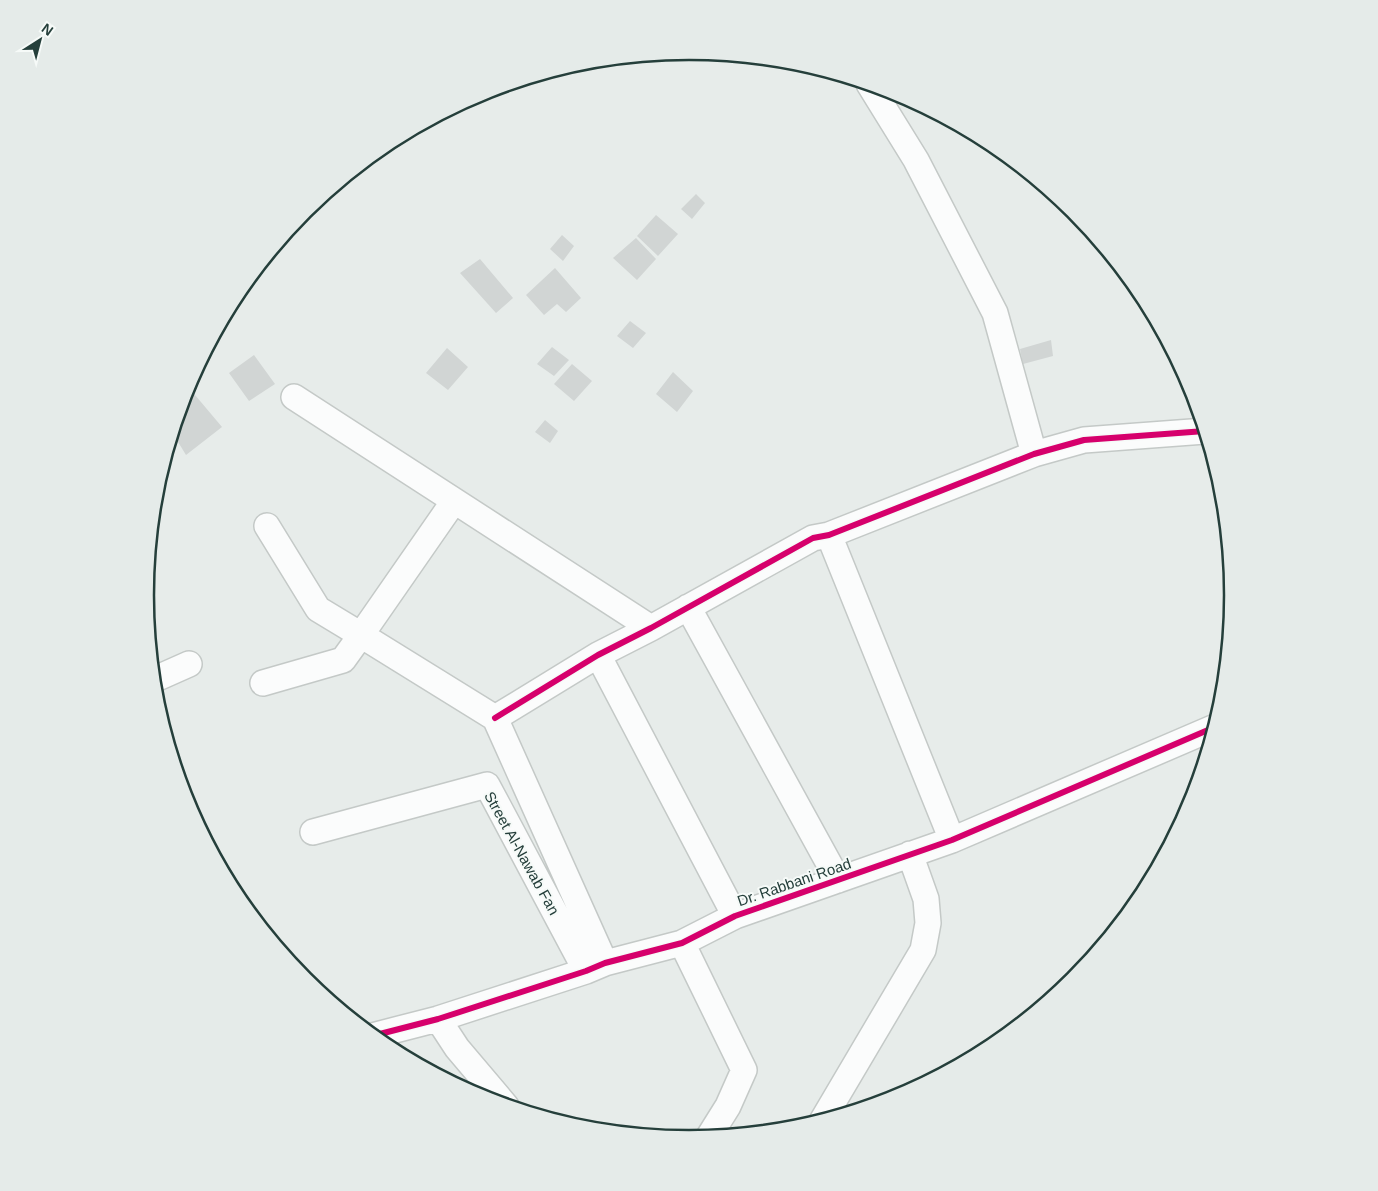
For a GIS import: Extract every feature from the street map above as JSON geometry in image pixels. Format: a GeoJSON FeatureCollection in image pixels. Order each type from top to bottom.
{"type":"FeatureCollection","features":[{"type":"Feature","properties":{"kind":"street"},"geometry":{"type":"LineString","coordinates":[[875,93],[916,160],[995,313],[1034,454]]}},
{"type":"Feature","properties":{"kind":"street"},"geometry":{"type":"LineString","coordinates":[[294,397],[651,628]]}},
{"type":"Feature","properties":{"kind":"street"},"geometry":{"type":"LineString","coordinates":[[495,718],[598,655],[651,628],[813,538],[829,535],[1034,454],[1084,440],[1198,431]]}},
{"type":"Feature","properties":{"kind":"street"},"geometry":{"type":"LineString","coordinates":[[263,683],[343,660],[454,501]]}},
{"type":"Feature","properties":{"kind":"street"},"geometry":{"type":"LineString","coordinates":[[267,526],[318,609],[495,718],[518,768],[596,967]]}},
{"type":"Feature","properties":{"kind":"street"},"geometry":{"type":"LineString","coordinates":[[829,535],[952,840]]}},
{"type":"Feature","properties":{"kind":"street"},"geometry":{"type":"LineString","coordinates":[[688,607],[838,880]]}},
{"type":"Feature","properties":{"kind":"street"},"geometry":{"type":"LineString","coordinates":[[598,655],[735,916]]}},
{"type":"Feature","properties":{"kind":"street"},"geometry":{"type":"LineString","coordinates":[[160,677],[190,664]]}},
{"type":"Feature","properties":{"kind":"street","name":"Dr. Rabbani Road"},"geometry":{"type":"LineString","coordinates":[[381,1034],[438,1020],[596,967],[682,943],[735,916],[952,840],[1207,731]]}},
{"type":"Feature","properties":{"kind":"street"},"geometry":{"type":"LineString","coordinates":[[487,785],[518,768]]}},
{"type":"Feature","properties":{"kind":"street","name":"Street Al-Nawab Fan"},"geometry":{"type":"LineString","coordinates":[[313,832],[487,785],[596,967]]}},
{"type":"Feature","properties":{"kind":"street"},"geometry":{"type":"LineString","coordinates":[[827,1113],[923,950],[928,923],[926,899],[910,854]]}},
{"type":"Feature","properties":{"kind":"street"},"geometry":{"type":"LineString","coordinates":[[682,943],[744,1070],[728,1106],[713,1130]]}},
{"type":"Feature","properties":{"kind":"street"},"geometry":{"type":"LineString","coordinates":[[438,1020],[457,1048],[497,1095]]}},
{"type":"Feature","properties":{"kind":"building"},"geometry":{"type":"Polygon","coordinates":[[[696,194],[705,203],[692,219],[681,209],[696,194]]]}},
{"type":"Feature","properties":{"kind":"building"},"geometry":{"type":"Polygon","coordinates":[[[656,215],[678,234],[658,256],[637,236],[656,215]]]}},
{"type":"Feature","properties":{"kind":"building"},"geometry":{"type":"Polygon","coordinates":[[[562,235],[574,246],[563,261],[550,249],[562,235]]]}},
{"type":"Feature","properties":{"kind":"building"},"geometry":{"type":"Polygon","coordinates":[[[636,238],[656,259],[637,280],[613,258],[636,238]]]}},
{"type":"Feature","properties":{"kind":"building"},"geometry":{"type":"Polygon","coordinates":[[[480,259],[513,298],[496,313],[460,273],[480,259]]]}},
{"type":"Feature","properties":{"kind":"building"},"geometry":{"type":"Polygon","coordinates":[[[555,268],[581,298],[566,312],[557,304],[544,315],[526,295],[555,268]]]}},
{"type":"Feature","properties":{"kind":"building"},"geometry":{"type":"Polygon","coordinates":[[[630,321],[646,333],[633,348],[617,336],[630,321]]]}},
{"type":"Feature","properties":{"kind":"building"},"geometry":{"type":"Polygon","coordinates":[[[1051,340],[1053,356],[1023,364],[1020,349],[1051,340]]]}},
{"type":"Feature","properties":{"kind":"building"},"geometry":{"type":"Polygon","coordinates":[[[552,347],[569,360],[554,376],[537,364],[552,347]]]}},
{"type":"Feature","properties":{"kind":"building"},"geometry":{"type":"Polygon","coordinates":[[[447,348],[468,367],[448,390],[426,373],[447,348]]]}},
{"type":"Feature","properties":{"kind":"building"},"geometry":{"type":"Polygon","coordinates":[[[254,355],[275,384],[249,401],[229,373],[254,355]]]}},
{"type":"Feature","properties":{"kind":"building"},"geometry":{"type":"Polygon","coordinates":[[[572,364],[592,381],[574,401],[554,384],[572,364]]]}},
{"type":"Feature","properties":{"kind":"building"},"geometry":{"type":"Polygon","coordinates":[[[673,372],[693,391],[677,412],[656,394],[673,372]]]}},
{"type":"Feature","properties":{"kind":"building"},"geometry":{"type":"Polygon","coordinates":[[[193,393],[222,427],[186,455],[177,440],[193,393]]]}},
{"type":"Feature","properties":{"kind":"building"},"geometry":{"type":"Polygon","coordinates":[[[545,420],[558,431],[550,443],[535,432],[545,420]]]}},
{"type":"Feature","properties":{"kind":"cycle path"},"geometry":{"type":"LineString","coordinates":[[495,718],[598,655],[651,628],[813,538],[829,535],[1034,454],[1084,440],[1198,431]]}},
{"type":"Feature","properties":{"kind":"cycle path"},"geometry":{"type":"LineString","coordinates":[[381,1034],[438,1019],[586,971],[605,963],[682,943],[735,916],[952,840],[1207,731]]}}]}
